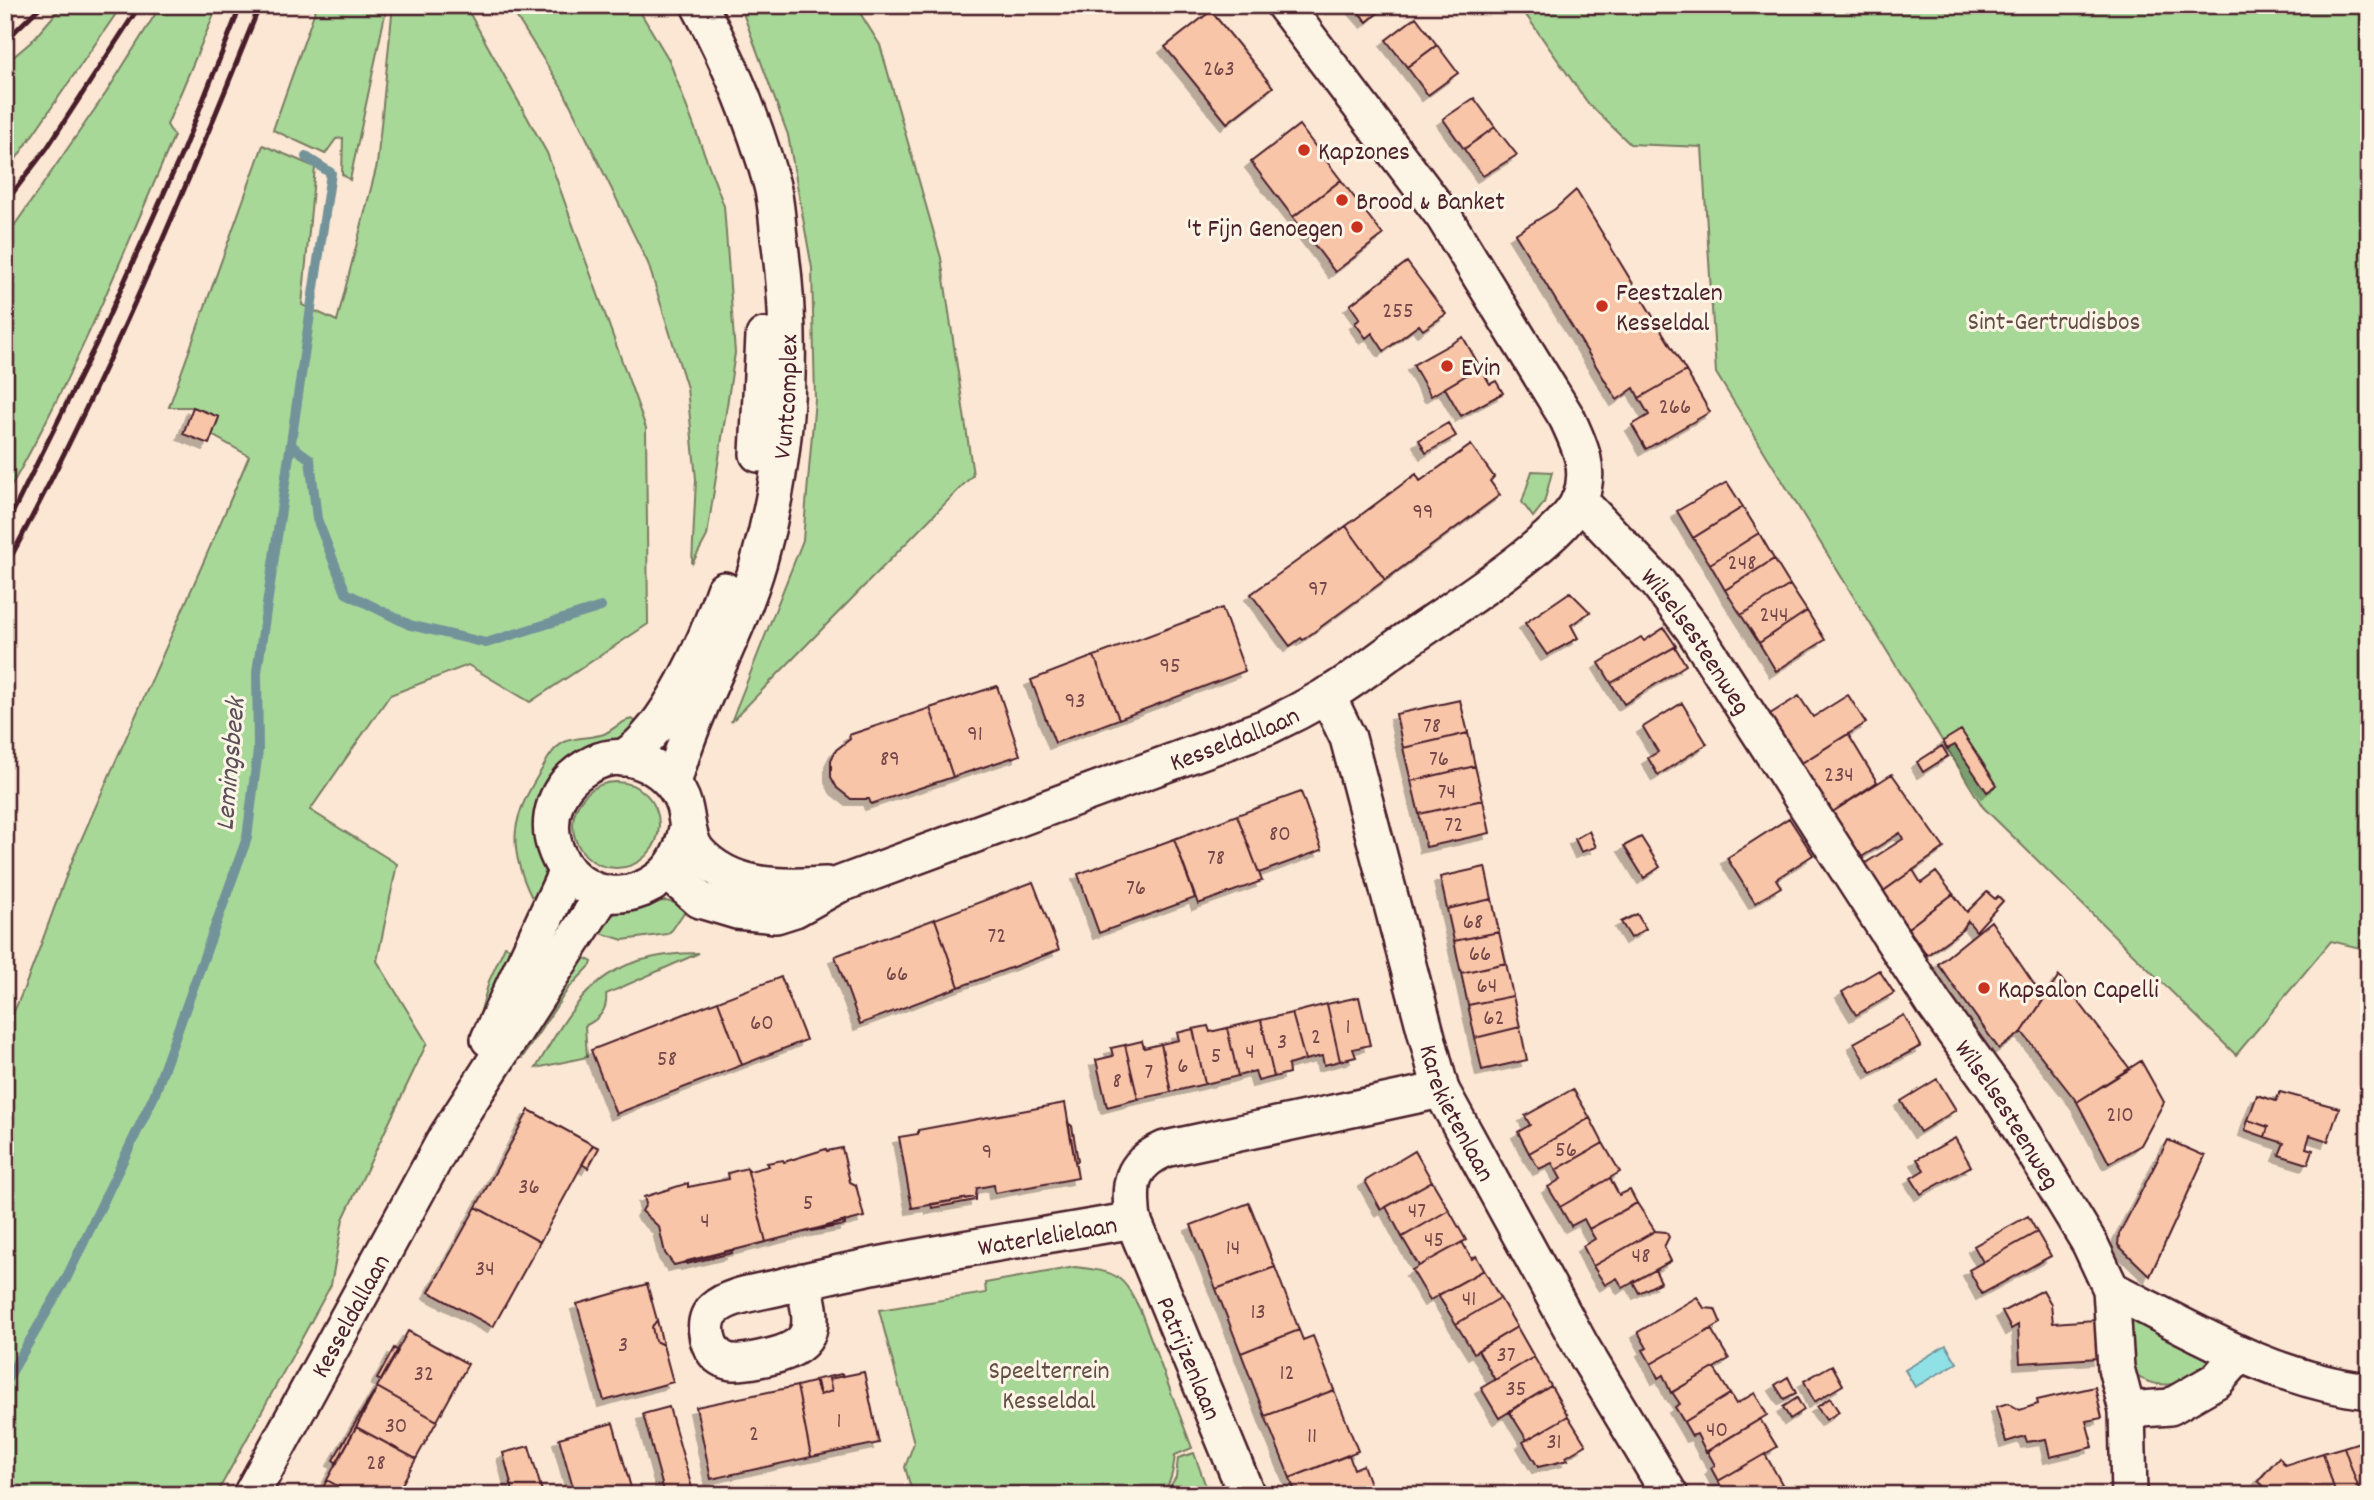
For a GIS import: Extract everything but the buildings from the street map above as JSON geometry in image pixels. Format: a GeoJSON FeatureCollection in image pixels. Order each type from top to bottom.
{"type":"FeatureCollection","features":[{"type":"Feature","properties":{"kind":"street","name":"Vuntcomplex"},"geometry":{"type":"LineString","coordinates":[[623,758],[640,748],[671,706],[717,611],[741,538],[757,460],[764,382],[764,302],[751,201],[723,106],[675,5]]}},
{"type":"Feature","properties":{"kind":"street","name":"Vuntcomplex"},"geometry":{"type":"LineString","coordinates":[[673,784],[684,742],[739,621],[759,562],[773,503],[788,393],[785,288],[772,184],[727,57],[699,5]]}},
{"type":"Feature","properties":{"kind":"street"},"geometry":{"type":"LineString","coordinates":[[1284,5],[1444,217],[1542,375],[1581,446],[1585,475],[1579,500]]}},
{"type":"Feature","properties":{"kind":"street","name":"Kesseldallaan"},"geometry":{"type":"LineString","coordinates":[[668,872],[699,900],[737,911],[776,915],[794,909],[838,885],[1269,726],[1328,695],[1547,538],[1571,516],[1579,500]]}},
{"type":"Feature","properties":{"kind":"street","name":"Wilselsesteenweg"},"geometry":{"type":"LineString","coordinates":[[1579,500],[1658,583],[1693,629],[1934,1004],[1999,1094],[2067,1200],[2112,1289],[2116,1368],[2127,1410],[2129,1495]]}},
{"type":"Feature","properties":{"kind":"street","name":"Karekietenlaan"},"geometry":{"type":"LineString","coordinates":[[1328,695],[1348,738],[1441,1090],[1581,1346],[1670,1495]]}},
{"type":"Feature","properties":{"kind":"street"},"geometry":{"type":"LineString","coordinates":[[673,784],[643,762],[623,758],[598,761],[579,770],[563,786],[556,798],[551,830],[556,853],[567,871],[604,893],[635,892],[654,884],[668,872],[683,848],[687,828]]}},
{"type":"Feature","properties":{"kind":"street","name":"Kesseldallaan"},"geometry":{"type":"LineString","coordinates":[[673,784],[684,805],[687,828],[696,850],[718,867],[752,884],[779,888],[838,885]]}},
{"type":"Feature","properties":{"kind":"street","name":"Kesseldallaan"},"geometry":{"type":"LineString","coordinates":[[447,1136],[530,946],[567,871]]}},
{"type":"Feature","properties":{"kind":"street","name":"Kesseldallaan"},"geometry":{"type":"LineString","coordinates":[[251,1495],[447,1136],[604,893]]}},
{"type":"Feature","properties":{"kind":"street","name":"Waterlelielaan"},"geometry":{"type":"LineString","coordinates":[[803,1282],[907,1257],[1133,1220],[1131,1200],[1137,1167],[1165,1149],[1441,1090]]}},
{"type":"Feature","properties":{"kind":"street","name":"Patrijzenlaan"},"geometry":{"type":"LineString","coordinates":[[1133,1220],[1247,1495]]}},
{"type":"Feature","properties":{"kind":"street"},"geometry":{"type":"LineString","coordinates":[[2112,1289],[2241,1354],[2309,1381],[2369,1391]]}},
{"type":"Feature","properties":{"kind":"street"},"geometry":{"type":"LineString","coordinates":[[2127,1410],[2170,1407],[2217,1380],[2241,1354]]}},
{"type":"Feature","properties":{"kind":"green space"},"geometry":{"type":"Polygon","coordinates":[[[63,5],[122,5],[5,175],[5,64],[31,42],[63,5]]]}},
{"type":"Feature","properties":{"kind":"green space"},"geometry":{"type":"Polygon","coordinates":[[[161,5],[218,5],[167,125],[174,136],[115,273],[52,409],[5,497],[5,239],[106,93],[161,5]]]}},
{"type":"Feature","properties":{"kind":"green space"},"geometry":{"type":"Polygon","coordinates":[[[317,5],[387,5],[350,180],[342,174],[343,138],[336,139],[325,154],[273,130],[317,5]]]}},
{"type":"Feature","properties":{"kind":"green space"},"geometry":{"type":"Polygon","coordinates":[[[393,5],[465,5],[547,153],[646,428],[648,624],[530,702],[468,665],[390,695],[310,810],[397,864],[377,961],[427,1043],[343,1219],[331,1285],[216,1495],[5,1495],[5,1030],[78,847],[249,456],[212,435],[219,417],[193,407],[169,407],[263,145],[315,167],[302,305],[337,321],[377,165],[393,5]]]}},
{"type":"Feature","properties":{"kind":"green space"},"geometry":{"type":"Polygon","coordinates":[[[509,5],[636,5],[669,60],[724,206],[735,353],[707,536],[692,564],[696,479],[687,388],[648,263],[563,90],[509,5]]]}},
{"type":"Feature","properties":{"kind":"green space"},"geometry":{"type":"Polygon","coordinates":[[[740,5],[855,5],[880,45],[941,258],[973,475],[731,722],[803,540],[815,399],[812,268],[788,135],[740,5]]]}},
{"type":"Feature","properties":{"kind":"green space","name":"Sint-Gertrudisbos"},"geometry":{"type":"Polygon","coordinates":[[[1519,5],[2369,5],[2369,950],[2331,941],[2236,1055],[1983,807],[1716,373],[1702,147],[1630,144],[1588,103],[1519,5]]]}},
{"type":"Feature","properties":{"kind":"green space"},"geometry":{"type":"Polygon","coordinates":[[[1532,471],[1552,472],[1544,503],[1533,517],[1522,502],[1532,471]]]}},
{"type":"Feature","properties":{"kind":"green space"},"geometry":{"type":"Polygon","coordinates":[[[632,719],[638,723],[625,740],[574,755],[548,780],[535,808],[536,850],[545,867],[544,879],[536,897],[531,896],[518,861],[516,831],[524,802],[532,786],[552,753],[562,743],[604,734],[632,719]]]}},
{"type":"Feature","properties":{"kind":"green space"},"geometry":{"type":"Polygon","coordinates":[[[616,782],[640,789],[652,801],[659,825],[652,849],[640,861],[616,868],[592,861],[580,849],[573,825],[580,801],[592,789],[616,782]]]}},
{"type":"Feature","properties":{"kind":"green space"},"geometry":{"type":"Polygon","coordinates":[[[665,901],[689,905],[667,934],[623,940],[594,931],[609,917],[626,908],[665,901]]]}},
{"type":"Feature","properties":{"kind":"green space"},"geometry":{"type":"Polygon","coordinates":[[[505,946],[514,950],[477,1025],[489,981],[505,946]]]}},
{"type":"Feature","properties":{"kind":"green space"},"geometry":{"type":"Polygon","coordinates":[[[699,953],[606,994],[606,1005],[602,1013],[585,1026],[587,1057],[536,1068],[567,1018],[598,982],[639,961],[666,955],[699,953]]]}},
{"type":"Feature","properties":{"kind":"green space"},"geometry":{"type":"Polygon","coordinates":[[[578,954],[592,962],[591,965],[568,989],[522,1058],[518,1056],[578,954]]]}},
{"type":"Feature","properties":{"kind":"green space","name":"Speelterrein Kesseldal"},"geometry":{"type":"Polygon","coordinates":[[[1075,1267],[1116,1276],[1128,1288],[1140,1310],[1192,1448],[1175,1455],[1171,1476],[1164,1491],[1160,1495],[913,1495],[905,1467],[914,1443],[879,1310],[986,1293],[985,1283],[1075,1267]]]}},
{"type":"Feature","properties":{"kind":"green space"},"geometry":{"type":"Polygon","coordinates":[[[2121,1315],[2221,1361],[2178,1382],[2157,1384],[2146,1381],[2133,1374],[2121,1315]]]}},
{"type":"Feature","properties":{"kind":"green space"},"geometry":{"type":"Polygon","coordinates":[[[1194,1453],[1209,1495],[1165,1495],[1176,1477],[1178,1458],[1194,1453]]]}},
{"type":"Feature","properties":{"kind":"water"},"geometry":{"type":"Polygon","coordinates":[[[1946,1345],[1957,1363],[1915,1387],[1905,1370],[1946,1345]]]}},
{"type":"Feature","properties":{"kind":"waterway","name":"Lemingsbeek"},"geometry":{"type":"LineString","coordinates":[[5,1383],[66,1279],[154,1096],[247,838],[258,750],[257,672],[331,173],[306,157]]}},
{"type":"Feature","properties":{"kind":"waterway"},"geometry":{"type":"LineString","coordinates":[[292,446],[310,459],[317,519],[346,593],[410,625],[486,643],[601,607]]}},
{"type":"Feature","properties":{"kind":"railway"},"geometry":{"type":"LineString","coordinates":[[5,15],[16,5]]}},
{"type":"Feature","properties":{"kind":"railway"},"geometry":{"type":"LineString","coordinates":[[5,41],[42,5]]}},
{"type":"Feature","properties":{"kind":"railway"},"geometry":{"type":"LineString","coordinates":[[5,203],[47,148],[140,5]]}},
{"type":"Feature","properties":{"kind":"railway"},"geometry":{"type":"LineString","coordinates":[[5,528],[99,338],[182,153],[241,5]]}},
{"type":"Feature","properties":{"kind":"railway"},"geometry":{"type":"LineString","coordinates":[[5,568],[108,361],[260,5]]}},
{"type":"Feature","properties":{"kind":"place","name":"Kapzones"},"geometry":{"type":"Point","coordinates":[1304,150]}},
{"type":"Feature","properties":{"kind":"place","name":"Brood & Banket"},"geometry":{"type":"Point","coordinates":[1342,200]}},
{"type":"Feature","properties":{"kind":"place","name":"'t Fijn Genoegen"},"geometry":{"type":"Point","coordinates":[1357,227]}},
{"type":"Feature","properties":{"kind":"place","name":"Feestzalen Kesseldal"},"geometry":{"type":"Point","coordinates":[1602,306]}},
{"type":"Feature","properties":{"kind":"place","name":"Evin"},"geometry":{"type":"Point","coordinates":[1447,366]}},
{"type":"Feature","properties":{"kind":"place","name":"Kapsalon Capelli"},"geometry":{"type":"Point","coordinates":[1984,988]}}]}
